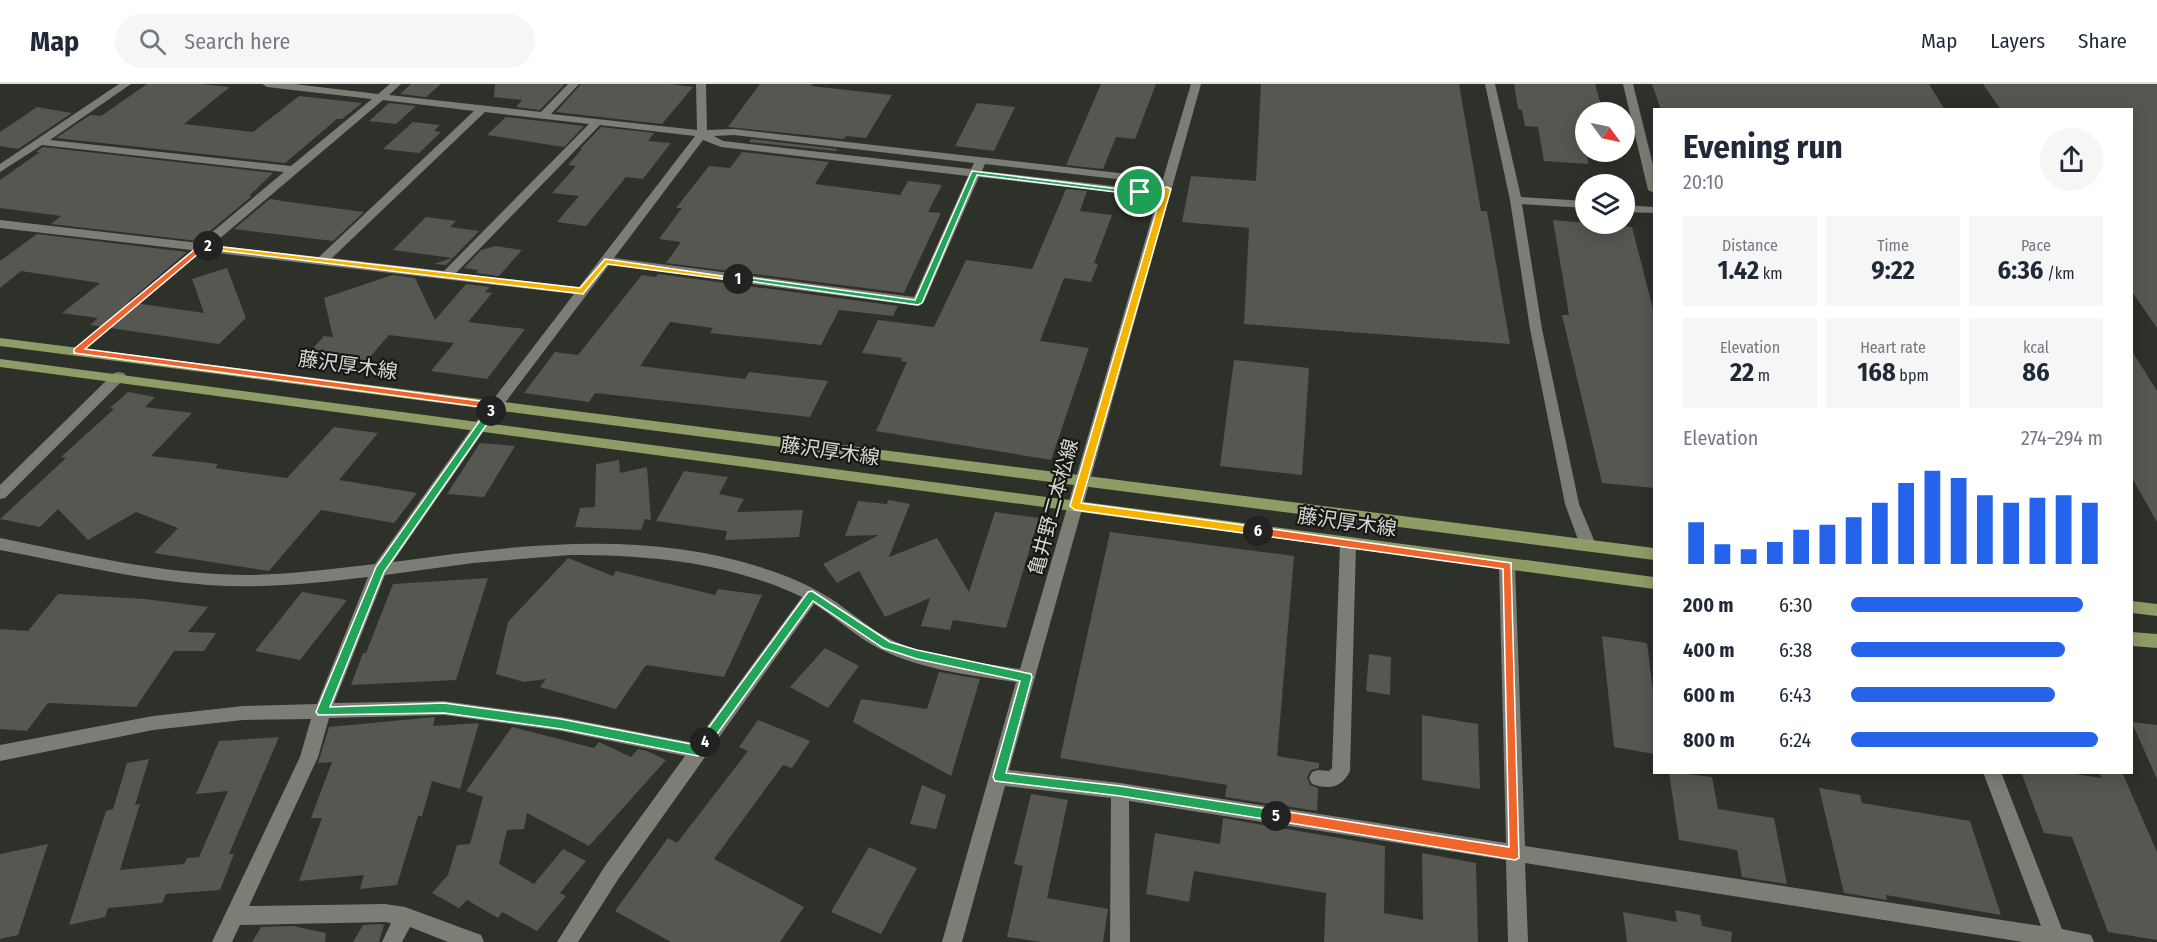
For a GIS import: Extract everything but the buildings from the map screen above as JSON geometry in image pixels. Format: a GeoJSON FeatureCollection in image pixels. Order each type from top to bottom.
{"type":"FeatureCollection","features":[{"type":"Feature","properties":{"kind":"main road","name":"藤沢厚木線"},"geometry":{"type":"LineString","coordinates":[[0,342],[1653,554]]}},
{"type":"Feature","properties":{"kind":"main road","name":"藤沢厚木線"},"geometry":{"type":"LineString","coordinates":[[0,363],[119,376],[1348,544],[1653,583]]}},
{"type":"Feature","properties":{"kind":"main road"},"geometry":{"type":"LineString","coordinates":[[2133,608],[2157,610]]}},
{"type":"Feature","properties":{"kind":"main road"},"geometry":{"type":"LineString","coordinates":[[2133,639],[2157,642]]}},
{"type":"Feature","properties":{"kind":"street"},"geometry":{"type":"LineString","coordinates":[[0,168],[126,84]]}},
{"type":"Feature","properties":{"kind":"street"},"geometry":{"type":"LineString","coordinates":[[267,84],[702,134],[721,144],[977,167],[1140,192],[1167,189]]}},
{"type":"Feature","properties":{"kind":"street"},"geometry":{"type":"LineString","coordinates":[[203,246],[396,84]]}},
{"type":"Feature","properties":{"kind":"street"},"geometry":{"type":"LineString","coordinates":[[544,115],[574,84]]}},
{"type":"Feature","properties":{"kind":"street"},"geometry":{"type":"LineString","coordinates":[[222,942],[309,757],[322,712],[379,570],[495,406],[702,134],[701,84]]}},
{"type":"Feature","properties":{"kind":"street","name":"亀井野二本松線"},"geometry":{"type":"LineString","coordinates":[[952,942],[1081,480],[1196,84]]}},
{"type":"Feature","properties":{"kind":"street"},"geometry":{"type":"LineString","coordinates":[[1490,84],[1516,200],[1536,329],[1572,504],[1588,545]]}},
{"type":"Feature","properties":{"kind":"street"},"geometry":{"type":"LineString","coordinates":[[1628,84],[1653,186]]}},
{"type":"Feature","properties":{"kind":"street"},"geometry":{"type":"LineString","coordinates":[[323,260],[483,108]]}},
{"type":"Feature","properties":{"kind":"street"},"geometry":{"type":"LineString","coordinates":[[447,275],[598,121]]}},
{"type":"Feature","properties":{"kind":"street"},"geometry":{"type":"LineString","coordinates":[[40,142],[294,170]]}},
{"type":"Feature","properties":{"kind":"street"},"geometry":{"type":"LineString","coordinates":[[605,261],[918,303],[977,167]]}},
{"type":"Feature","properties":{"kind":"street"},"geometry":{"type":"LineString","coordinates":[[1516,200],[1575,204]]}},
{"type":"Feature","properties":{"kind":"street"},"geometry":{"type":"LineString","coordinates":[[1635,209],[1653,210]]}},
{"type":"Feature","properties":{"kind":"street"},"geometry":{"type":"LineString","coordinates":[[0,224],[583,291]]}},
{"type":"Feature","properties":{"kind":"street"},"geometry":{"type":"LineString","coordinates":[[0,494],[119,376]]}},
{"type":"Feature","properties":{"kind":"street"},"geometry":{"type":"LineString","coordinates":[[0,543],[155,573],[215,582],[278,580],[379,570],[530,549],[599,547],[672,554],[745,569],[812,595],[887,645],[939,660],[1027,677]]}},
{"type":"Feature","properties":{"kind":"street"},"geometry":{"type":"LineString","coordinates":[[1318,778],[1332,780],[1341,771],[1348,544]]}},
{"type":"Feature","properties":{"kind":"street"},"geometry":{"type":"LineString","coordinates":[[1508,565],[1518,942]]}},
{"type":"Feature","properties":{"kind":"street"},"geometry":{"type":"LineString","coordinates":[[567,942],[612,872],[812,595]]}},
{"type":"Feature","properties":{"kind":"street"},"geometry":{"type":"LineString","coordinates":[[0,753],[153,723],[243,713],[444,708],[561,724],[698,751]]}},
{"type":"Feature","properties":{"kind":"street"},"geometry":{"type":"LineString","coordinates":[[1993,774],[2056,940]]}},
{"type":"Feature","properties":{"kind":"street"},"geometry":{"type":"LineString","coordinates":[[999,777],[1120,791],[2056,940],[2084,942]]}},
{"type":"Feature","properties":{"kind":"street"},"geometry":{"type":"LineString","coordinates":[[1120,791],[1120,942]]}},
{"type":"Feature","properties":{"kind":"street"},"geometry":{"type":"LineString","coordinates":[[234,916],[385,913],[405,916],[474,942]]}},
{"type":"Feature","properties":{"kind":"street"},"geometry":{"type":"LineString","coordinates":[[392,942],[405,916]]}},
{"type":"Feature","properties":{"kind":"path"},"geometry":{"type":"LineString","coordinates":[[77,351],[203,246]]}},
{"type":"Feature","properties":{"kind":"route"},"geometry":{"type":"LineString","coordinates":[[975,173],[1140,192],[1167,189],[1075,506],[1508,565],[1515,854],[1120,791],[999,777],[1027,677],[917,655],[887,645],[812,595],[698,751],[561,724],[444,708],[322,712],[379,570],[495,406],[77,351],[203,246],[583,291],[605,261],[918,303],[975,173]]}}]}
